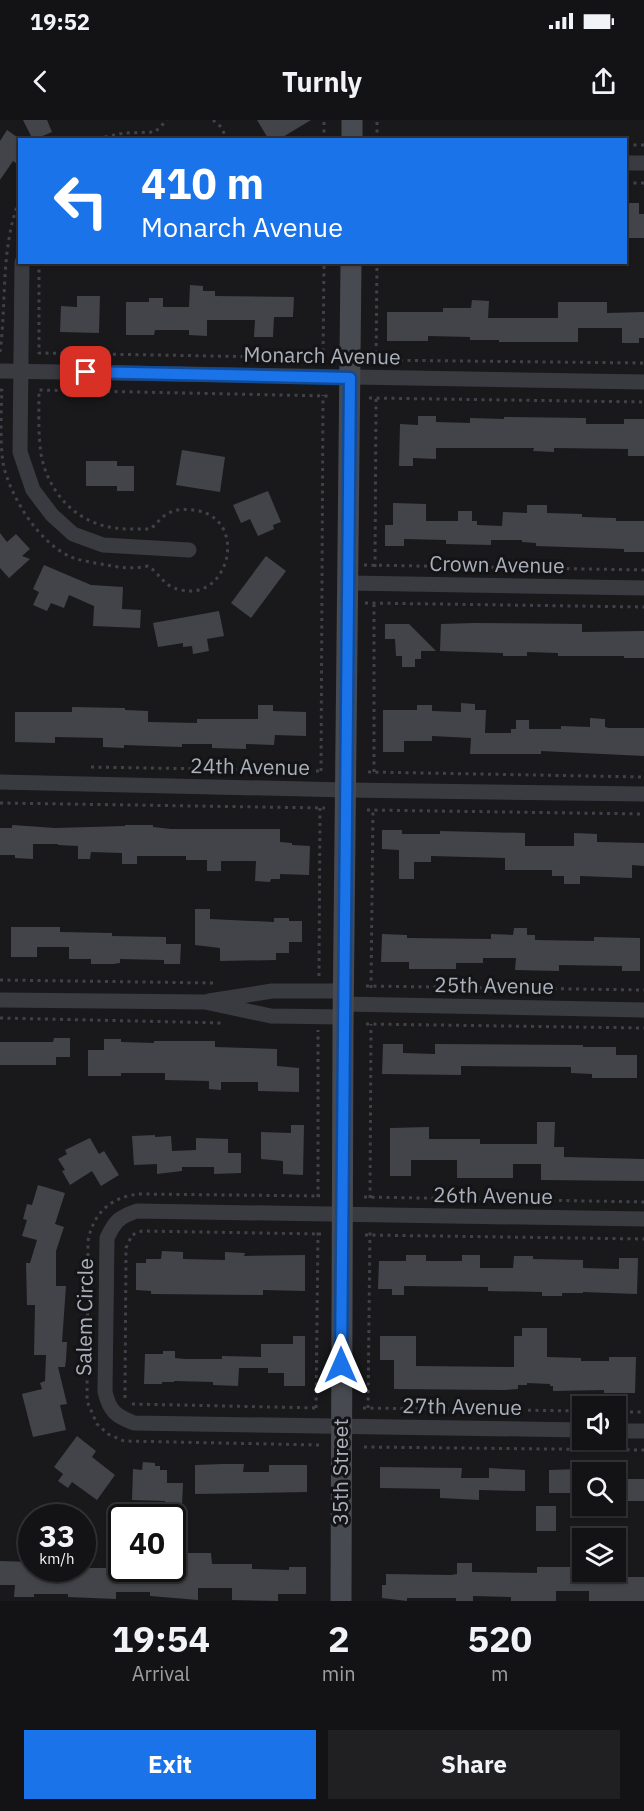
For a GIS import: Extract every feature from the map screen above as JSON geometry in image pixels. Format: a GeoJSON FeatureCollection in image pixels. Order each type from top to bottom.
{"type":"FeatureCollection","features":[{"type":"Feature","properties":{"kind":"street"},"geometry":{"type":"LineString","coordinates":[[352,120],[352,138]]}},
{"type":"Feature","properties":{"kind":"street"},"geometry":{"type":"LineString","coordinates":[[627,163],[644,163]]}},
{"type":"Feature","properties":{"kind":"street"},"geometry":{"type":"LineString","coordinates":[[22,264],[20,452],[33,490],[52,515],[73,534],[103,545],[189,550]]}},
{"type":"Feature","properties":{"kind":"street","name":"35th Street"},"geometry":{"type":"LineString","coordinates":[[341,1601],[343,1004],[351,264]]}},
{"type":"Feature","properties":{"kind":"street","name":"Monarch Avenue"},"geometry":{"type":"LineString","coordinates":[[0,371],[644,382]]}},
{"type":"Feature","properties":{"kind":"street","name":"Crown Avenue"},"geometry":{"type":"LineString","coordinates":[[349,584],[644,588]]}},
{"type":"Feature","properties":{"kind":"street","name":"24th Avenue"},"geometry":{"type":"LineString","coordinates":[[0,782],[644,794]]}},
{"type":"Feature","properties":{"kind":"street"},"geometry":{"type":"LineString","coordinates":[[205,1002],[230,996],[272,992],[343,1004]]}},
{"type":"Feature","properties":{"kind":"street"},"geometry":{"type":"LineString","coordinates":[[0,999],[205,1002],[271,1016],[343,1004]]}},
{"type":"Feature","properties":{"kind":"street","name":"25th Avenue"},"geometry":{"type":"LineString","coordinates":[[343,1004],[644,1010]]}},
{"type":"Feature","properties":{"kind":"street","name":"Salem Circle"},"geometry":{"type":"LineString","coordinates":[[341,1426],[134,1423],[120,1417],[109,1407],[105,1392],[107,1238],[114,1224],[123,1216],[137,1212],[342,1215]]}},
{"type":"Feature","properties":{"kind":"street","name":"26th Avenue"},"geometry":{"type":"LineString","coordinates":[[342,1215],[644,1219]]}},
{"type":"Feature","properties":{"kind":"street","name":"27th Avenue"},"geometry":{"type":"LineString","coordinates":[[341,1426],[572,1430]]}},
{"type":"Feature","properties":{"kind":"street"},"geometry":{"type":"LineString","coordinates":[[626,1431],[644,1431]]}},
{"type":"Feature","properties":{"kind":"path"},"geometry":{"type":"LineString","coordinates":[[100,138],[124,133],[155,132],[167,120]]}},
{"type":"Feature","properties":{"kind":"path"},"geometry":{"type":"LineString","coordinates":[[213,120],[220,126],[227,138]]}},
{"type":"Feature","properties":{"kind":"path"},"geometry":{"type":"LineString","coordinates":[[324,120],[324,138]]}},
{"type":"Feature","properties":{"kind":"path"},"geometry":{"type":"LineString","coordinates":[[377,120],[377,138]]}},
{"type":"Feature","properties":{"kind":"path"},"geometry":{"type":"LineString","coordinates":[[627,145],[644,145]]}},
{"type":"Feature","properties":{"kind":"path"},"geometry":{"type":"LineString","coordinates":[[627,183],[644,183]]}},
{"type":"Feature","properties":{"kind":"path"},"geometry":{"type":"LineString","coordinates":[[0,352],[1,258],[10,215],[18,201]]}},
{"type":"Feature","properties":{"kind":"path"},"geometry":{"type":"LineString","coordinates":[[39,264],[39,353],[329,358]]}},
{"type":"Feature","properties":{"kind":"path"},"geometry":{"type":"LineString","coordinates":[[323,364],[324,264]]}},
{"type":"Feature","properties":{"kind":"path"},"geometry":{"type":"LineString","coordinates":[[376,366],[377,264]]}},
{"type":"Feature","properties":{"kind":"path"},"geometry":{"type":"LineString","coordinates":[[370,360],[644,363]]}},
{"type":"Feature","properties":{"kind":"path"},"geometry":{"type":"LineString","coordinates":[[0,390],[3,463],[11,488],[25,516],[54,545],[71,556],[117,567],[148,566],[161,580],[182,590],[203,588],[214,581],[222,571],[228,558],[228,546],[219,523],[205,513],[190,509],[166,514],[150,530],[128,530],[104,526],[83,517],[67,505],[53,488],[45,470],[41,453],[39,390],[329,396]]}},
{"type":"Feature","properties":{"kind":"path"},"geometry":{"type":"LineString","coordinates":[[83,767],[324,771],[323,390]]}},
{"type":"Feature","properties":{"kind":"path"},"geometry":{"type":"LineString","coordinates":[[375,571],[376,391]]}},
{"type":"Feature","properties":{"kind":"path"},"geometry":{"type":"LineString","coordinates":[[369,398],[644,402]]}},
{"type":"Feature","properties":{"kind":"path"},"geometry":{"type":"LineString","coordinates":[[644,570],[375,566],[349,584],[374,603],[644,607]]}},
{"type":"Feature","properties":{"kind":"path"},"geometry":{"type":"LineString","coordinates":[[374,598],[374,777]]}},
{"type":"Feature","properties":{"kind":"path"},"geometry":{"type":"LineString","coordinates":[[368,772],[644,777]]}},
{"type":"Feature","properties":{"kind":"path"},"geometry":{"type":"LineString","coordinates":[[0,803],[322,808]]}},
{"type":"Feature","properties":{"kind":"path"},"geometry":{"type":"LineString","coordinates":[[319,979],[322,808],[320,803]]}},
{"type":"Feature","properties":{"kind":"path"},"geometry":{"type":"LineString","coordinates":[[371,992],[373,804]]}},
{"type":"Feature","properties":{"kind":"path"},"geometry":{"type":"LineString","coordinates":[[367,810],[644,814]]}},
{"type":"Feature","properties":{"kind":"path"},"geometry":{"type":"LineString","coordinates":[[0,980],[221,983]]}},
{"type":"Feature","properties":{"kind":"path"},"geometry":{"type":"LineString","coordinates":[[366,986],[644,990]]}},
{"type":"Feature","properties":{"kind":"path"},"geometry":{"type":"LineString","coordinates":[[0,1018],[225,1023]]}},
{"type":"Feature","properties":{"kind":"path"},"geometry":{"type":"LineString","coordinates":[[370,1203],[371,1022]]}},
{"type":"Feature","properties":{"kind":"path"},"geometry":{"type":"LineString","coordinates":[[366,1024],[371,1022],[644,1028]]}},
{"type":"Feature","properties":{"kind":"path"},"geometry":{"type":"LineString","coordinates":[[308,1030],[320,1030],[319,1197],[140,1194],[126,1196],[107,1206],[93,1223],[88,1241],[86,1387],[88,1406],[97,1424],[108,1434],[124,1441],[319,1445]]}},
{"type":"Feature","properties":{"kind":"path"},"geometry":{"type":"LineString","coordinates":[[364,1197],[644,1202]]}},
{"type":"Feature","properties":{"kind":"path"},"geometry":{"type":"LineString","coordinates":[[370,1230],[367,1410],[572,1411]]}},
{"type":"Feature","properties":{"kind":"path"},"geometry":{"type":"LineString","coordinates":[[142,1231],[319,1233],[317,1408],[138,1405],[128,1402],[124,1392],[126,1248],[132,1235],[142,1231]]}},
{"type":"Feature","properties":{"kind":"path"},"geometry":{"type":"LineString","coordinates":[[365,1235],[644,1239]]}},
{"type":"Feature","properties":{"kind":"path"},"geometry":{"type":"LineString","coordinates":[[626,1412],[644,1412]]}},
{"type":"Feature","properties":{"kind":"path"},"geometry":{"type":"LineString","coordinates":[[364,1447],[644,1450]]}},
{"type":"Feature","properties":{"kind":"building"},"geometry":{"type":"Polygon","coordinates":[[[23,120],[47,120],[52,132],[32,138],[23,120]]]}},
{"type":"Feature","properties":{"kind":"building"},"geometry":{"type":"Polygon","coordinates":[[[257,120],[311,120],[281,138],[268,138],[257,120]]]}},
{"type":"Feature","properties":{"kind":"building"},"geometry":{"type":"Polygon","coordinates":[[[7,130],[19,138],[18,165],[13,161],[0,180],[0,141],[7,130]]]}},
{"type":"Feature","properties":{"kind":"building"},"geometry":{"type":"Polygon","coordinates":[[[627,203],[639,203],[639,214],[644,214],[644,238],[627,238],[627,203]]]}},
{"type":"Feature","properties":{"kind":"building"},"geometry":{"type":"Polygon","coordinates":[[[190,285],[203,286],[203,291],[215,291],[215,296],[294,297],[293,317],[274,317],[273,337],[254,337],[255,320],[207,320],[207,336],[189,335],[189,330],[155,330],[154,335],[126,335],[126,302],[149,302],[149,298],[163,298],[163,307],[189,307],[190,285]]]}},
{"type":"Feature","properties":{"kind":"building"},"geometry":{"type":"Polygon","coordinates":[[[77,296],[100,296],[99,333],[60,332],[61,306],[77,307],[77,296]]]}},
{"type":"Feature","properties":{"kind":"building"},"geometry":{"type":"Polygon","coordinates":[[[472,300],[489,301],[488,318],[558,318],[558,302],[607,302],[607,313],[644,312],[644,338],[639,338],[639,343],[622,343],[622,328],[578,328],[578,342],[499,342],[499,340],[470,340],[470,337],[428,336],[428,341],[387,341],[387,312],[443,312],[443,308],[471,308],[472,300]]]}},
{"type":"Feature","properties":{"kind":"building"},"geometry":{"type":"Polygon","coordinates":[[[418,416],[436,416],[436,422],[470,423],[470,418],[504,419],[504,417],[586,418],[586,424],[624,424],[624,419],[644,419],[644,456],[628,456],[628,449],[554,448],[554,452],[533,451],[534,448],[436,448],[436,459],[413,458],[413,466],[399,466],[400,424],[418,425],[418,416]]]}},
{"type":"Feature","properties":{"kind":"building"},"geometry":{"type":"Polygon","coordinates":[[[182,450],[225,457],[220,492],[176,485],[182,450]]]}},
{"type":"Feature","properties":{"kind":"building"},"geometry":{"type":"Polygon","coordinates":[[[86,461],[117,461],[117,466],[134,466],[134,491],[117,491],[117,486],[86,486],[86,461]]]}},
{"type":"Feature","properties":{"kind":"building"},"geometry":{"type":"Polygon","coordinates":[[[268,491],[281,522],[273,525],[274,529],[258,536],[250,519],[241,523],[233,505],[268,491]]]}},
{"type":"Feature","properties":{"kind":"building"},"geometry":{"type":"Polygon","coordinates":[[[393,503],[426,504],[426,521],[458,521],[458,511],[472,511],[472,521],[477,521],[477,525],[502,526],[503,512],[527,513],[527,505],[547,505],[547,513],[582,514],[582,517],[616,518],[616,521],[644,521],[644,552],[624,552],[624,549],[536,546],[536,543],[522,542],[522,540],[491,540],[491,545],[446,544],[446,540],[404,539],[404,546],[385,546],[385,525],[393,525],[393,503]]]}},
{"type":"Feature","properties":{"kind":"building"},"geometry":{"type":"Polygon","coordinates":[[[0,533],[7,542],[16,534],[30,549],[22,556],[30,559],[9,578],[0,568],[0,533]]]}},
{"type":"Feature","properties":{"kind":"building"},"geometry":{"type":"Polygon","coordinates":[[[266,556],[286,571],[251,618],[231,603],[266,556]]]}},
{"type":"Feature","properties":{"kind":"building"},"geometry":{"type":"Polygon","coordinates":[[[44,565],[91,585],[123,587],[122,609],[141,610],[140,628],[93,626],[94,606],[69,595],[64,608],[51,603],[47,611],[33,605],[39,592],[33,589],[44,565]]]}},
{"type":"Feature","properties":{"kind":"building"},"geometry":{"type":"Polygon","coordinates":[[[219,611],[224,636],[207,639],[209,651],[193,654],[192,646],[183,647],[183,643],[158,647],[153,623],[219,611]]]}},
{"type":"Feature","properties":{"kind":"building"},"geometry":{"type":"Polygon","coordinates":[[[385,624],[409,624],[436,651],[421,651],[421,659],[415,659],[415,667],[402,667],[402,656],[396,656],[395,639],[385,639],[385,624]]]}},
{"type":"Feature","properties":{"kind":"building"},"geometry":{"type":"Polygon","coordinates":[[[441,624],[582,624],[582,632],[644,631],[644,658],[558,656],[558,653],[527,652],[527,656],[503,656],[503,653],[440,651],[441,624]]]}},
{"type":"Feature","properties":{"kind":"building"},"geometry":{"type":"Polygon","coordinates":[[[461,703],[475,704],[475,710],[486,710],[485,733],[511,733],[511,729],[516,729],[516,720],[529,720],[529,729],[561,729],[561,726],[590,727],[590,718],[605,719],[605,727],[609,728],[644,728],[644,756],[541,751],[541,754],[470,754],[471,738],[432,736],[432,741],[404,741],[404,752],[383,752],[383,710],[417,710],[417,705],[432,705],[432,711],[461,712],[461,703]]]}},
{"type":"Feature","properties":{"kind":"building"},"geometry":{"type":"Polygon","coordinates":[[[258,705],[273,705],[273,711],[306,712],[306,736],[275,735],[274,745],[246,744],[246,749],[212,748],[212,744],[182,744],[182,747],[124,745],[124,748],[103,747],[103,738],[55,737],[55,743],[15,742],[15,712],[72,712],[72,707],[125,708],[125,710],[148,711],[148,722],[197,723],[197,719],[258,719],[258,705]]]}},
{"type":"Feature","properties":{"kind":"building"},"geometry":{"type":"Polygon","coordinates":[[[12,825],[55,828],[153,825],[153,827],[171,829],[280,829],[280,842],[310,846],[309,875],[280,874],[280,879],[271,879],[270,882],[255,881],[256,861],[221,861],[221,871],[207,871],[207,860],[186,860],[186,856],[137,856],[137,864],[122,864],[122,853],[91,852],[90,859],[78,859],[78,846],[58,844],[33,844],[33,859],[15,858],[15,855],[0,855],[0,828],[12,828],[12,825]]]}},
{"type":"Feature","properties":{"kind":"building"},"geometry":{"type":"Polygon","coordinates":[[[382,830],[402,830],[402,834],[440,834],[440,831],[525,833],[525,846],[574,846],[574,833],[597,834],[597,842],[644,843],[644,866],[632,865],[632,878],[580,876],[580,884],[564,884],[564,876],[552,876],[552,870],[505,870],[505,858],[431,856],[431,862],[414,862],[414,879],[399,879],[399,850],[382,849],[382,830]]]}},
{"type":"Feature","properties":{"kind":"building"},"geometry":{"type":"Polygon","coordinates":[[[195,909],[210,909],[210,919],[274,922],[274,918],[289,918],[289,921],[302,921],[302,942],[289,942],[289,953],[276,953],[276,960],[220,961],[220,948],[195,945],[195,909]]]}},
{"type":"Feature","properties":{"kind":"building"},"geometry":{"type":"Polygon","coordinates":[[[11,927],[60,927],[60,932],[166,937],[166,944],[181,944],[180,964],[164,964],[164,960],[120,959],[120,963],[91,964],[91,959],[69,959],[69,947],[37,947],[37,957],[11,957],[11,927]]]}},
{"type":"Feature","properties":{"kind":"building"},"geometry":{"type":"Polygon","coordinates":[[[514,928],[527,928],[527,935],[535,935],[535,940],[594,941],[594,937],[640,938],[640,971],[622,971],[622,966],[559,965],[559,971],[515,970],[516,958],[483,958],[483,963],[456,963],[456,969],[409,969],[409,962],[381,962],[382,934],[407,935],[407,938],[491,939],[491,934],[513,935],[514,928]]]}},
{"type":"Feature","properties":{"kind":"building"},"geometry":{"type":"Polygon","coordinates":[[[54,1038],[70,1038],[70,1057],[56,1057],[56,1065],[0,1065],[0,1042],[53,1042],[54,1038]]]}},
{"type":"Feature","properties":{"kind":"building"},"geometry":{"type":"Polygon","coordinates":[[[104,1039],[154,1043],[154,1041],[215,1041],[215,1047],[277,1049],[277,1066],[299,1068],[299,1092],[258,1091],[258,1082],[221,1082],[221,1090],[209,1089],[209,1081],[165,1080],[165,1073],[88,1076],[88,1050],[104,1050],[104,1039]]]}},
{"type":"Feature","properties":{"kind":"building"},"geometry":{"type":"Polygon","coordinates":[[[383,1044],[403,1044],[403,1053],[435,1054],[435,1044],[616,1047],[616,1055],[637,1055],[637,1078],[592,1078],[592,1074],[571,1073],[571,1067],[461,1066],[461,1075],[382,1074],[383,1044]]]}},
{"type":"Feature","properties":{"kind":"building"},"geometry":{"type":"Polygon","coordinates":[[[537,1122],[555,1122],[554,1147],[564,1147],[564,1157],[644,1159],[644,1181],[541,1180],[541,1164],[513,1164],[513,1178],[457,1178],[457,1160],[411,1160],[411,1176],[390,1176],[390,1128],[429,1127],[429,1139],[480,1139],[480,1144],[537,1144],[537,1122]]]}},
{"type":"Feature","properties":{"kind":"building"},"geometry":{"type":"Polygon","coordinates":[[[291,1125],[304,1125],[303,1175],[283,1174],[283,1161],[261,1159],[261,1132],[291,1133],[291,1125]]]}},
{"type":"Feature","properties":{"kind":"building"},"geometry":{"type":"Polygon","coordinates":[[[155,1135],[155,1137],[171,1136],[172,1151],[196,1150],[196,1138],[228,1139],[228,1153],[241,1153],[241,1173],[214,1174],[214,1167],[182,1167],[182,1171],[157,1174],[157,1164],[134,1165],[132,1136],[155,1135]]]}},
{"type":"Feature","properties":{"kind":"building"},"geometry":{"type":"Polygon","coordinates":[[[90,1138],[99,1154],[104,1151],[119,1175],[101,1186],[92,1171],[70,1185],[58,1159],[67,1154],[65,1150],[90,1138]]]}},
{"type":"Feature","properties":{"kind":"building"},"geometry":{"type":"Polygon","coordinates":[[[38,1185],[65,1193],[55,1224],[64,1227],[56,1251],[56,1286],[66,1286],[62,1342],[67,1342],[66,1360],[65,1367],[58,1367],[67,1404],[60,1405],[66,1430],[33,1437],[22,1394],[42,1389],[40,1383],[45,1381],[46,1355],[34,1355],[35,1305],[27,1305],[26,1263],[30,1263],[37,1240],[22,1236],[27,1220],[23,1219],[27,1204],[32,1205],[38,1185]]]}},
{"type":"Feature","properties":{"kind":"building"},"geometry":{"type":"Polygon","coordinates":[[[162,1251],[183,1252],[183,1259],[225,1260],[225,1252],[245,1253],[244,1256],[305,1255],[305,1291],[263,1290],[263,1295],[151,1294],[151,1291],[136,1290],[136,1263],[146,1263],[146,1259],[161,1259],[162,1251]]]}},
{"type":"Feature","properties":{"kind":"building"},"geometry":{"type":"Polygon","coordinates":[[[406,1255],[426,1255],[426,1261],[462,1261],[462,1255],[480,1255],[480,1268],[513,1268],[514,1256],[533,1256],[533,1259],[583,1260],[583,1268],[619,1269],[619,1258],[638,1258],[637,1294],[583,1292],[562,1293],[562,1296],[542,1296],[542,1292],[488,1291],[488,1287],[404,1286],[404,1295],[392,1295],[392,1289],[378,1289],[379,1261],[406,1261],[406,1255]]]}},
{"type":"Feature","properties":{"kind":"building"},"geometry":{"type":"Polygon","coordinates":[[[522,1328],[547,1328],[547,1357],[581,1358],[581,1361],[609,1361],[609,1357],[636,1357],[635,1393],[604,1393],[604,1390],[553,1391],[553,1386],[550,1384],[527,1383],[527,1385],[518,1385],[518,1389],[505,1390],[394,1389],[394,1360],[380,1360],[380,1336],[416,1336],[416,1366],[514,1367],[514,1336],[522,1336],[522,1328]]]}},
{"type":"Feature","properties":{"kind":"building"},"geometry":{"type":"Polygon","coordinates":[[[293,1336],[305,1336],[305,1386],[284,1386],[284,1373],[268,1373],[268,1368],[239,1368],[238,1386],[213,1385],[213,1382],[174,1381],[144,1384],[145,1354],[175,1351],[175,1358],[185,1359],[222,1359],[222,1356],[261,1357],[261,1344],[293,1344],[293,1336]]]}},
{"type":"Feature","properties":{"kind":"building"},"geometry":{"type":"Polygon","coordinates":[[[77,1436],[96,1451],[92,1457],[115,1475],[97,1500],[72,1482],[68,1488],[58,1481],[63,1474],[54,1467],[77,1436]]]}},
{"type":"Feature","properties":{"kind":"building"},"geometry":{"type":"Polygon","coordinates":[[[143,1462],[155,1463],[155,1466],[160,1466],[160,1470],[167,1470],[167,1483],[183,1483],[182,1504],[132,1500],[133,1469],[142,1470],[143,1462]]]}},
{"type":"Feature","properties":{"kind":"building"},"geometry":{"type":"Polygon","coordinates":[[[244,1464],[243,1472],[269,1472],[269,1465],[307,1465],[307,1492],[195,1494],[195,1465],[244,1464]]]}},
{"type":"Feature","properties":{"kind":"building"},"geometry":{"type":"Polygon","coordinates":[[[380,1467],[462,1468],[461,1478],[489,1478],[489,1468],[525,1470],[525,1491],[479,1490],[479,1500],[440,1498],[440,1489],[380,1488],[380,1467]]]}},
{"type":"Feature","properties":{"kind":"building"},"geometry":{"type":"Polygon","coordinates":[[[572,1469],[572,1493],[549,1493],[549,1470],[572,1469]]]}},
{"type":"Feature","properties":{"kind":"building"},"geometry":{"type":"Polygon","coordinates":[[[626,1479],[644,1479],[644,1501],[626,1501],[626,1479]]]}},
{"type":"Feature","properties":{"kind":"building"},"geometry":{"type":"Polygon","coordinates":[[[536,1506],[556,1506],[556,1531],[536,1531],[536,1506]]]}},
{"type":"Feature","properties":{"kind":"building"},"geometry":{"type":"Polygon","coordinates":[[[186,1553],[211,1553],[212,1564],[252,1564],[252,1569],[289,1570],[289,1567],[306,1567],[306,1594],[278,1594],[278,1601],[232,1600],[232,1588],[198,1588],[198,1600],[150,1596],[150,1592],[116,1592],[116,1599],[68,1597],[68,1594],[34,1594],[34,1597],[14,1597],[15,1585],[0,1585],[0,1561],[18,1562],[18,1582],[96,1582],[96,1568],[108,1568],[108,1582],[186,1582],[186,1553]]]}},
{"type":"Feature","properties":{"kind":"building"},"geometry":{"type":"Polygon","coordinates":[[[457,1563],[472,1563],[472,1572],[537,1573],[537,1567],[572,1567],[572,1582],[626,1582],[626,1577],[644,1577],[644,1601],[589,1601],[589,1591],[556,1591],[556,1601],[511,1601],[511,1597],[473,1596],[473,1601],[456,1601],[456,1598],[407,1598],[407,1601],[382,1598],[382,1585],[386,1585],[386,1574],[457,1574],[457,1563]]]}},
{"type":"Feature","properties":{"kind":"route"},"geometry":{"type":"LineString","coordinates":[[86,372],[350,378],[341,1365]]}}]}
